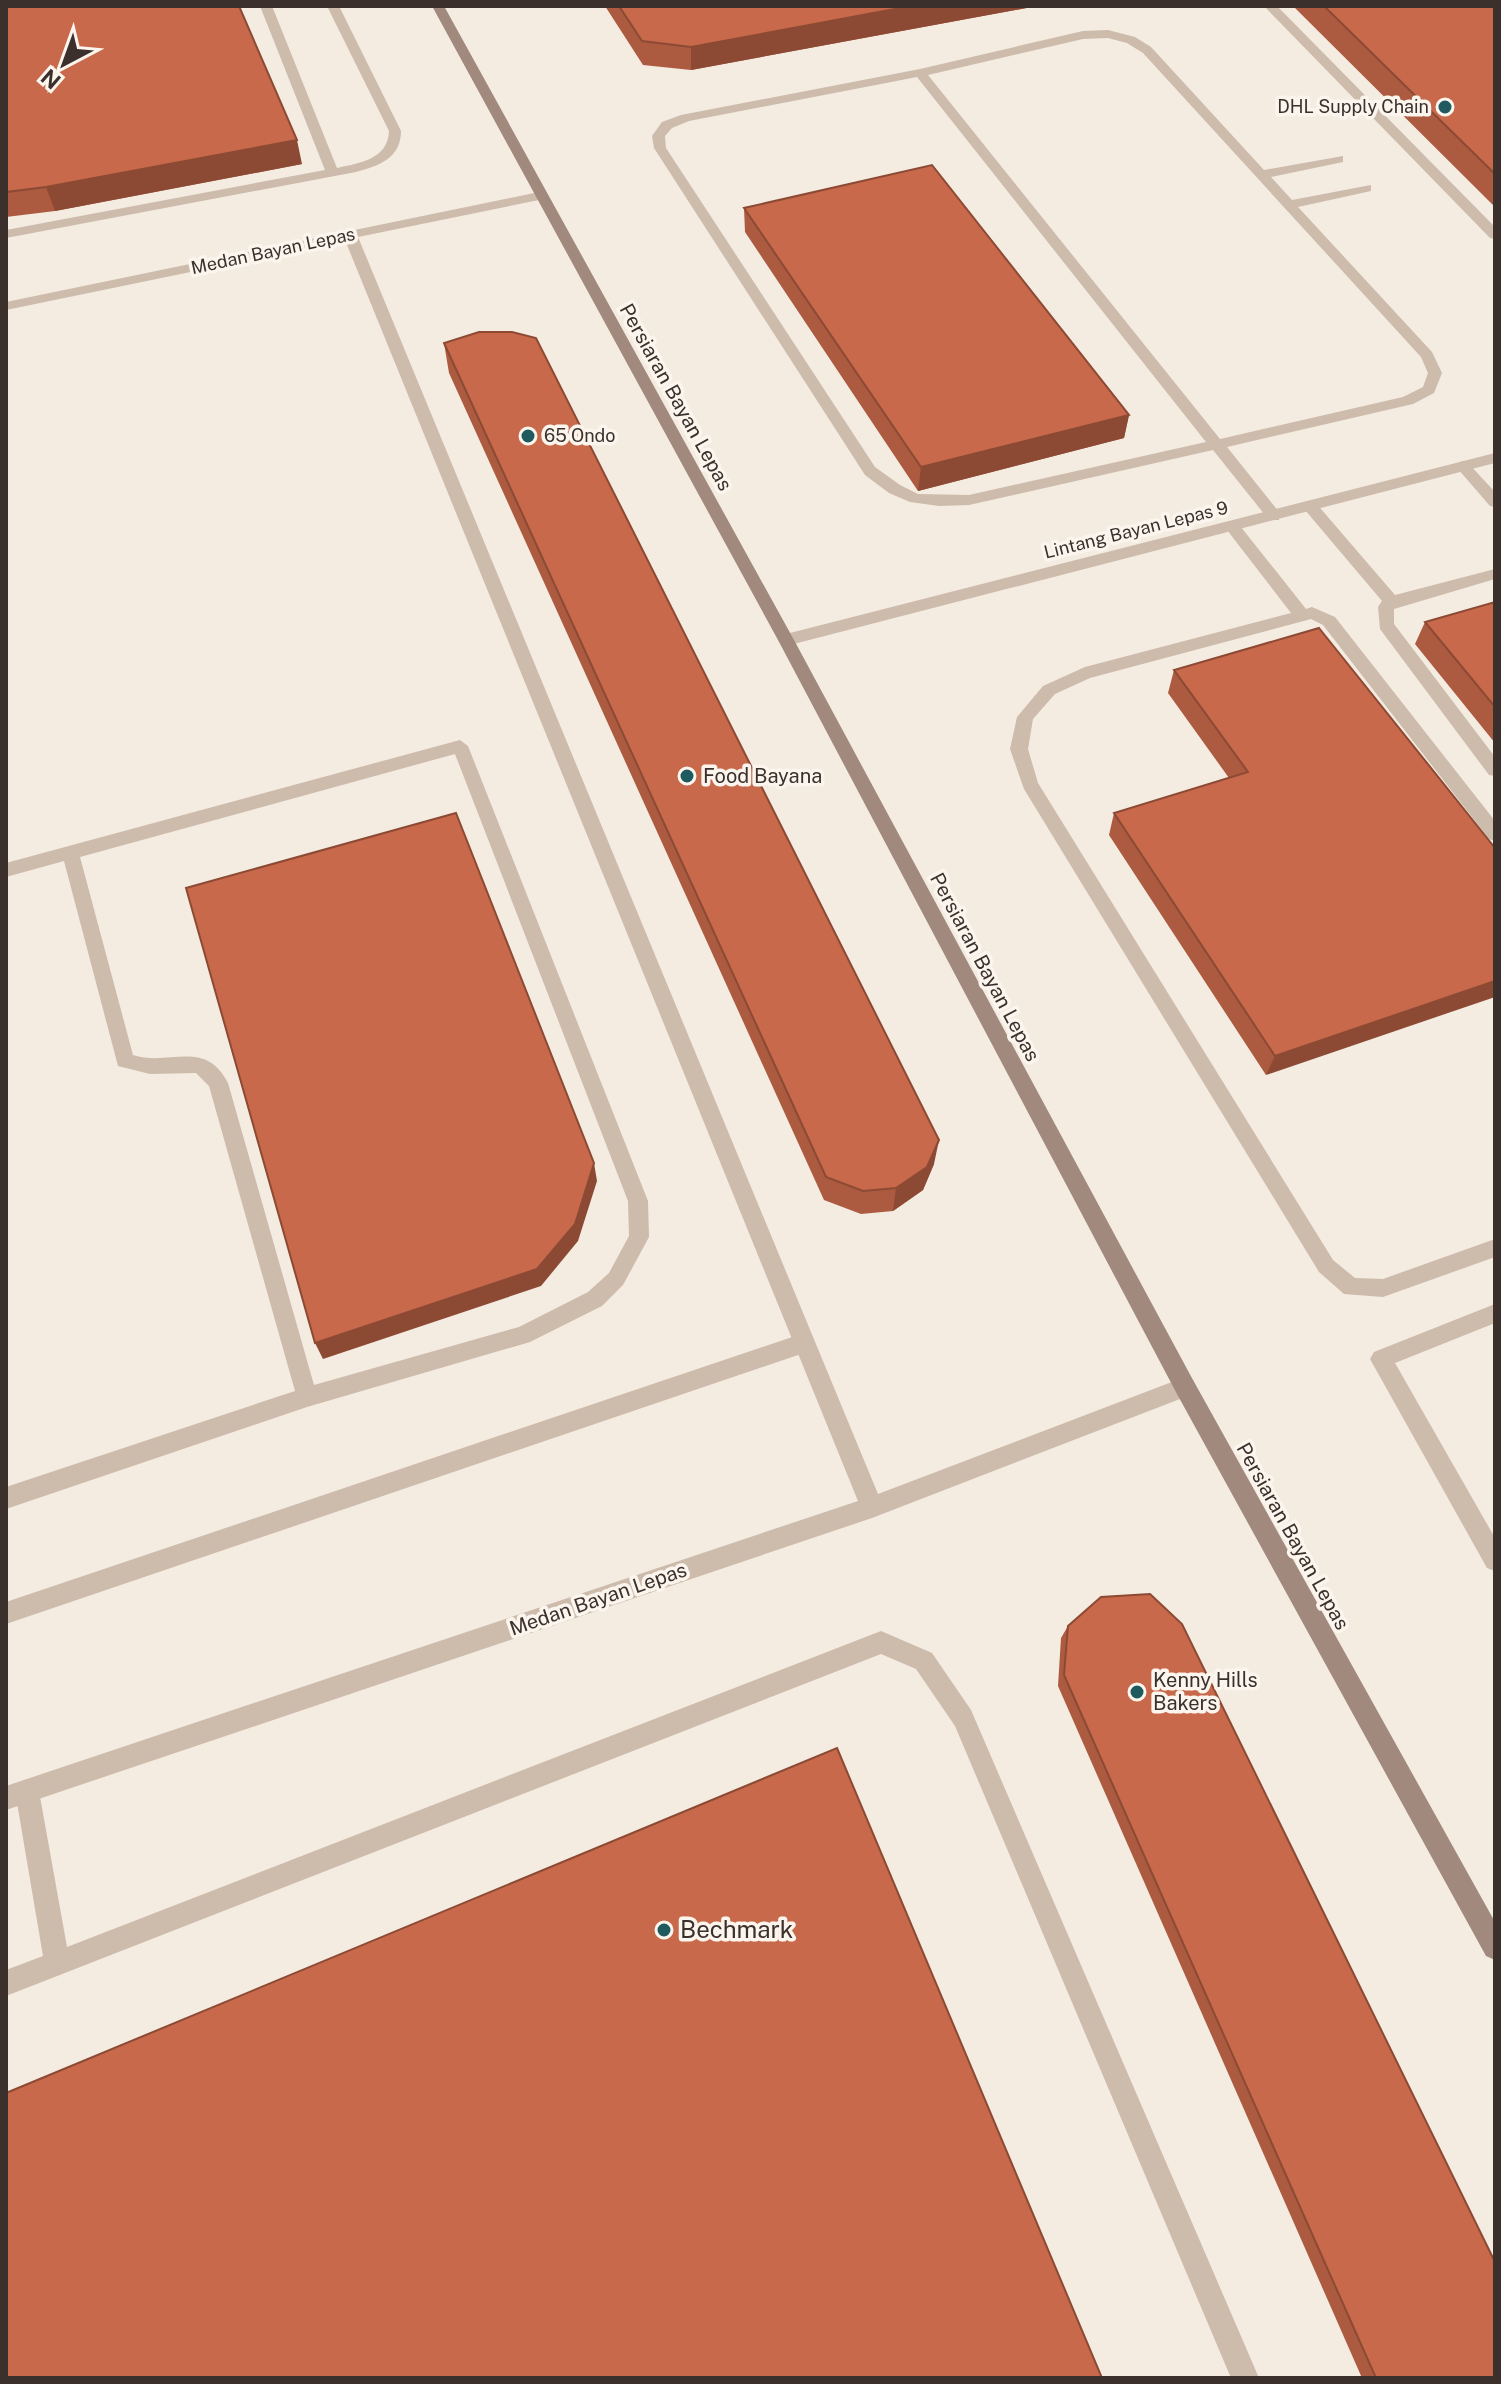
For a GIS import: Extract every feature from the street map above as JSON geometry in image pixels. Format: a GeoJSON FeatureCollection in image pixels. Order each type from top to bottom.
{"type":"FeatureCollection","features":[{"type":"Feature","properties":{"kind":"street"},"geometry":{"type":"LineString","coordinates":[[266,6],[332,172]]}},
{"type":"Feature","properties":{"kind":"street"},"geometry":{"type":"LineString","coordinates":[[6,234],[332,172],[375,162],[389,153],[396,142],[395,131],[333,6]]}},
{"type":"Feature","properties":{"kind":"street","name":"Persiaran Bayan Lepas"},"geometry":{"type":"LineString","coordinates":[[438,6],[539,196],[786,640],[1185,1387],[1495,1947]]}},
{"type":"Feature","properties":{"kind":"street"},"geometry":{"type":"LineString","coordinates":[[1270,6],[1495,235]]}},
{"type":"Feature","properties":{"kind":"street"},"geometry":{"type":"LineString","coordinates":[[1108,34],[1131,40],[1147,50],[1427,355],[1435,373],[1429,390],[1408,401],[969,500],[931,502],[894,492],[870,471],[660,148],[658,136],[667,125],[686,118],[920,73],[1083,35],[1108,34]]}},
{"type":"Feature","properties":{"kind":"street"},"geometry":{"type":"LineString","coordinates":[[920,73],[1274,516]]}},
{"type":"Feature","properties":{"kind":"street"},"geometry":{"type":"LineString","coordinates":[[1259,175],[1338,159]]}},
{"type":"Feature","properties":{"kind":"street"},"geometry":{"type":"LineString","coordinates":[[1287,205],[1366,188]]}},
{"type":"Feature","properties":{"kind":"street","name":"Medan Bayan Lepas"},"geometry":{"type":"LineString","coordinates":[[6,306],[539,196]]}},
{"type":"Feature","properties":{"kind":"street"},"geometry":{"type":"LineString","coordinates":[[350,235],[872,1507]]}},
{"type":"Feature","properties":{"kind":"street","name":"Lintang Bayan Lepas 9"},"geometry":{"type":"LineString","coordinates":[[786,640],[1495,458]]}},
{"type":"Feature","properties":{"kind":"street"},"geometry":{"type":"LineString","coordinates":[[1463,466],[1495,502]]}},
{"type":"Feature","properties":{"kind":"street"},"geometry":{"type":"LineString","coordinates":[[1310,506],[1392,602]]}},
{"type":"Feature","properties":{"kind":"street"},"geometry":{"type":"LineString","coordinates":[[1232,526],[1301,614]]}},
{"type":"Feature","properties":{"kind":"street"},"geometry":{"type":"LineString","coordinates":[[1495,574],[1392,602],[1386,607],[1386,625],[1495,770]]}},
{"type":"Feature","properties":{"kind":"street"},"geometry":{"type":"LineString","coordinates":[[1495,834],[1329,621],[1312,613],[1085,673],[1049,690],[1025,717],[1019,749],[1030,784],[1326,1266],[1351,1287],[1383,1288],[1495,1248]]}},
{"type":"Feature","properties":{"kind":"street"},"geometry":{"type":"LineString","coordinates":[[6,870],[460,746],[638,1201],[639,1237],[616,1279],[595,1299],[523,1335],[307,1397],[6,1498]]}},
{"type":"Feature","properties":{"kind":"street"},"geometry":{"type":"LineString","coordinates":[[70,852],[125,1060],[149,1069],[187,1062],[201,1065],[213,1072],[218,1083],[307,1397]]}},
{"type":"Feature","properties":{"kind":"street"},"geometry":{"type":"LineString","coordinates":[[1495,1313],[1381,1359],[1495,1560]]}},
{"type":"Feature","properties":{"kind":"street"},"geometry":{"type":"LineString","coordinates":[[6,1613],[804,1343]]}},
{"type":"Feature","properties":{"kind":"street","name":"Medan Bayan Lepas"},"geometry":{"type":"LineString","coordinates":[[17,1794],[872,1507],[1185,1387]]}},
{"type":"Feature","properties":{"kind":"street"},"geometry":{"type":"LineString","coordinates":[[6,1983],[881,1642],[924,1661],[963,1718],[1245,2378]]}},
{"type":"Feature","properties":{"kind":"street"},"geometry":{"type":"LineString","coordinates":[[17,1794],[57,1962]]}},
{"type":"Feature","properties":{"kind":"building"},"geometry":{"type":"Polygon","coordinates":[[[6,6],[239,6],[297,140],[6,192],[6,6]]]}},
{"type":"Feature","properties":{"kind":"building"},"geometry":{"type":"Polygon","coordinates":[[[619,6],[911,6],[691,47],[642,41],[619,6]]]}},
{"type":"Feature","properties":{"kind":"building","name":"DHL Supply Chain"},"geometry":{"type":"Polygon","coordinates":[[[1324,6],[1495,6],[1495,174],[1324,6]]]}},
{"type":"Feature","properties":{"kind":"building"},"geometry":{"type":"Polygon","coordinates":[[[932,165],[1129,415],[921,467],[744,208],[932,165]]]}},
{"type":"Feature","properties":{"kind":"building","name":"Food Bayana"},"geometry":{"type":"Polygon","coordinates":[[[479,332],[512,332],[536,338],[939,1140],[927,1167],[896,1188],[863,1191],[826,1177],[444,343],[479,332]]]}},
{"type":"Feature","properties":{"kind":"building"},"geometry":{"type":"Polygon","coordinates":[[[1495,602],[1495,707],[1425,622],[1495,602]]]}},
{"type":"Feature","properties":{"kind":"building"},"geometry":{"type":"Polygon","coordinates":[[[1319,628],[1495,848],[1495,981],[1275,1056],[1114,813],[1248,772],[1174,670],[1319,628]]]}},
{"type":"Feature","properties":{"kind":"building"},"geometry":{"type":"Polygon","coordinates":[[[456,813],[594,1163],[575,1224],[537,1269],[315,1343],[186,888],[456,813]]]}},
{"type":"Feature","properties":{"kind":"building"},"geometry":{"type":"Polygon","coordinates":[[[1150,1594],[1182,1624],[1495,2262],[1495,2378],[1376,2378],[1064,1675],[1068,1626],[1101,1597],[1150,1594]]]}},
{"type":"Feature","properties":{"kind":"building","name":"Bechmark"},"geometry":{"type":"Polygon","coordinates":[[[837,1748],[1102,2378],[6,2378],[6,2093],[837,1748]]]}},
{"type":"Feature","properties":{"kind":"place","name":"DHL Supply Chain"},"geometry":{"type":"Point","coordinates":[1445,107]}},
{"type":"Feature","properties":{"kind":"place","name":"65 Ondo"},"geometry":{"type":"Point","coordinates":[528,436]}},
{"type":"Feature","properties":{"kind":"place","name":"Food Bayana"},"geometry":{"type":"Point","coordinates":[687,776]}},
{"type":"Feature","properties":{"kind":"place","name":"Kenny Hills Bakers"},"geometry":{"type":"Point","coordinates":[1137,1692]}},
{"type":"Feature","properties":{"kind":"place","name":"Bechmark"},"geometry":{"type":"Point","coordinates":[664,1930]}}]}
